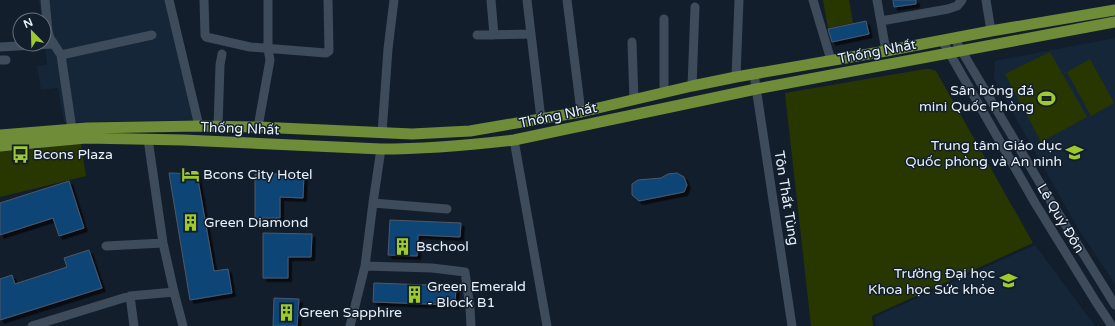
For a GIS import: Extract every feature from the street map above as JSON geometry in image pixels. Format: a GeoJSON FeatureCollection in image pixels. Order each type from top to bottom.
{"type":"FeatureCollection","features":[{"type":"Feature","properties":{"kind":"main road","name":"Thống Nhất"},"geometry":{"type":"LineString","coordinates":[[0,135],[72,129],[199,126],[258,127],[412,134],[470,131],[581,112],[664,92],[736,77],[1115,10]]}},
{"type":"Feature","properties":{"kind":"main road","name":"Thống Nhất"},"geometry":{"type":"LineString","coordinates":[[0,146],[86,138],[411,149],[514,140],[756,89],[1115,22]]}},
{"type":"Feature","properties":{"kind":"main road"},"geometry":{"type":"LineString","coordinates":[[218,127],[218,142]]}},
{"type":"Feature","properties":{"kind":"street"},"geometry":{"type":"LineString","coordinates":[[45,0],[50,38],[61,55],[72,129]]}},
{"type":"Feature","properties":{"kind":"street"},"geometry":{"type":"LineString","coordinates":[[169,0],[199,126]]}},
{"type":"Feature","properties":{"kind":"street"},"geometry":{"type":"LineString","coordinates":[[204,0],[206,37],[250,47],[321,52],[329,51],[328,0]]}},
{"type":"Feature","properties":{"kind":"street"},"geometry":{"type":"LineString","coordinates":[[258,127],[270,60],[268,49],[268,0]]}},
{"type":"Feature","properties":{"kind":"street"},"geometry":{"type":"LineString","coordinates":[[382,133],[388,49],[394,0]]}},
{"type":"Feature","properties":{"kind":"street"},"geometry":{"type":"LineString","coordinates":[[491,0],[494,35]]}},
{"type":"Feature","properties":{"kind":"street"},"geometry":{"type":"LineString","coordinates":[[527,0],[541,119]]}},
{"type":"Feature","properties":{"kind":"street"},"geometry":{"type":"LineString","coordinates":[[567,0],[581,112]]}},
{"type":"Feature","properties":{"kind":"street"},"geometry":{"type":"LineString","coordinates":[[736,77],[739,0]]}},
{"type":"Feature","properties":{"kind":"street"},"geometry":{"type":"LineString","coordinates":[[813,0],[831,60]]}},
{"type":"Feature","properties":{"kind":"street"},"geometry":{"type":"LineString","coordinates":[[877,0],[886,51]]}},
{"type":"Feature","properties":{"kind":"street"},"geometry":{"type":"LineString","coordinates":[[881,21],[948,9],[957,6],[962,0]]}},
{"type":"Feature","properties":{"kind":"street"},"geometry":{"type":"LineString","coordinates":[[986,0],[991,31]]}},
{"type":"Feature","properties":{"kind":"street"},"geometry":{"type":"LineString","coordinates":[[692,86],[695,7]]}},
{"type":"Feature","properties":{"kind":"street"},"geometry":{"type":"LineString","coordinates":[[664,19],[664,92]]}},
{"type":"Feature","properties":{"kind":"street"},"geometry":{"type":"LineString","coordinates":[[477,35],[531,34]]}},
{"type":"Feature","properties":{"kind":"street"},"geometry":{"type":"LineString","coordinates":[[61,55],[152,35]]}},
{"type":"Feature","properties":{"kind":"street","name":"Lê Quý Đôn"},"geometry":{"type":"LineString","coordinates":[[954,38],[1047,195],[1115,305]]}},
{"type":"Feature","properties":{"kind":"street","name":"Lê Quý Đôn"},"geometry":{"type":"LineString","coordinates":[[942,40],[1035,203],[1112,326]]}},
{"type":"Feature","properties":{"kind":"street"},"geometry":{"type":"LineString","coordinates":[[632,42],[634,100]]}},
{"type":"Feature","properties":{"kind":"street"},"geometry":{"type":"LineString","coordinates":[[0,47],[53,44]]}},
{"type":"Feature","properties":{"kind":"street"},"geometry":{"type":"LineString","coordinates":[[218,127],[220,65],[222,54]]}},
{"type":"Feature","properties":{"kind":"street","name":"Tôn Thất Tùng"},"geometry":{"type":"LineString","coordinates":[[754,74],[792,326]]}},
{"type":"Feature","properties":{"kind":"street"},"geometry":{"type":"LineString","coordinates":[[148,139],[163,243],[183,326]]}},
{"type":"Feature","properties":{"kind":"street"},"geometry":{"type":"LineString","coordinates":[[514,140],[547,326]]}},
{"type":"Feature","properties":{"kind":"street"},"geometry":{"type":"LineString","coordinates":[[350,326],[365,266],[382,149]]}},
{"type":"Feature","properties":{"kind":"street"},"geometry":{"type":"LineString","coordinates":[[1035,203],[1047,195]]}},
{"type":"Feature","properties":{"kind":"street"},"geometry":{"type":"LineString","coordinates":[[373,203],[447,209]]}},
{"type":"Feature","properties":{"kind":"street"},"geometry":{"type":"LineString","coordinates":[[106,246],[163,243]]}},
{"type":"Feature","properties":{"kind":"street"},"geometry":{"type":"LineString","coordinates":[[365,266],[432,268],[465,272],[471,326]]}},
{"type":"Feature","properties":{"kind":"street"},"geometry":{"type":"LineString","coordinates":[[32,326],[61,322],[130,296],[174,292]]}},
{"type":"Feature","properties":{"kind":"street"},"geometry":{"type":"LineString","coordinates":[[1096,302],[1107,293]]}},
{"type":"Feature","properties":{"kind":"street"},"geometry":{"type":"LineString","coordinates":[[130,296],[134,326]]}},
{"type":"Feature","properties":{"kind":"shaded area"},"geometry":{"type":"Polygon","coordinates":[[[39,0],[167,0],[194,120],[64,122],[58,88],[41,90],[37,66],[47,65],[46,52],[52,52],[52,12],[41,12],[39,0]]]}},
{"type":"Feature","properties":{"kind":"shaded area","name":"Trung tâm Giáo dục Quốc phòng và An ninh"},"geometry":{"type":"Polygon","coordinates":[[[1115,38],[1115,284],[1077,227],[994,79],[995,61],[1115,38]]]}},
{"type":"Feature","properties":{"kind":"shaded area","name":"Trường Đại học Khoa học Sức khỏe"},"geometry":{"type":"Polygon","coordinates":[[[1035,245],[1095,326],[876,326],[875,317],[1035,245]]]}},
{"type":"Feature","properties":{"kind":"green space"},"geometry":{"type":"Polygon","coordinates":[[[823,0],[849,0],[853,23],[828,28],[823,0]]]}},
{"type":"Feature","properties":{"kind":"green space"},"geometry":{"type":"Polygon","coordinates":[[[1050,52],[1087,117],[1041,142],[1005,74],[1050,52]]]}},
{"type":"Feature","properties":{"kind":"green space"},"geometry":{"type":"Polygon","coordinates":[[[1090,59],[1114,103],[1091,116],[1067,72],[1090,59]]]}},
{"type":"Feature","properties":{"kind":"green space"},"geometry":{"type":"Polygon","coordinates":[[[925,69],[936,71],[1033,243],[872,316],[873,326],[811,326],[785,93],[925,69]]]}},
{"type":"Feature","properties":{"kind":"green space"},"geometry":{"type":"Polygon","coordinates":[[[80,139],[86,176],[0,197],[0,147],[80,139]]]}},
{"type":"Feature","properties":{"kind":"building"},"geometry":{"type":"Polygon","coordinates":[[[893,0],[916,0],[916,4],[894,7],[893,0]]]}},
{"type":"Feature","properties":{"kind":"building"},"geometry":{"type":"Polygon","coordinates":[[[866,21],[869,34],[832,42],[828,29],[866,21]]]}},
{"type":"Feature","properties":{"kind":"building","name":"Green Diamond"},"geometry":{"type":"Polygon","coordinates":[[[169,173],[197,174],[214,271],[228,269],[232,293],[190,300],[169,173]]]}},
{"type":"Feature","properties":{"kind":"building"},"geometry":{"type":"Polygon","coordinates":[[[677,173],[684,177],[687,185],[684,192],[639,201],[632,195],[632,184],[638,180],[661,178],[668,174],[677,173]]]}},
{"type":"Feature","properties":{"kind":"building"},"geometry":{"type":"Polygon","coordinates":[[[255,174],[304,174],[303,198],[280,197],[280,218],[255,218],[255,174]]]}},
{"type":"Feature","properties":{"kind":"building"},"geometry":{"type":"Polygon","coordinates":[[[69,181],[84,228],[59,236],[53,218],[0,235],[0,203],[69,181]]]}},
{"type":"Feature","properties":{"kind":"building","name":"Bschool"},"geometry":{"type":"Polygon","coordinates":[[[390,220],[461,223],[460,237],[418,235],[417,256],[388,255],[390,220]]]}},
{"type":"Feature","properties":{"kind":"building"},"geometry":{"type":"Polygon","coordinates":[[[263,233],[312,234],[311,257],[288,257],[288,278],[263,278],[263,233]]]}},
{"type":"Feature","properties":{"kind":"building"},"geometry":{"type":"Polygon","coordinates":[[[89,250],[102,288],[0,320],[0,279],[12,275],[15,284],[67,267],[64,258],[89,250]]]}},
{"type":"Feature","properties":{"kind":"building","name":"Green Emerald - Block B1"},"geometry":{"type":"Polygon","coordinates":[[[374,283],[456,286],[455,305],[373,302],[374,283]]]}},
{"type":"Feature","properties":{"kind":"building","name":"Green Sapphire"},"geometry":{"type":"Polygon","coordinates":[[[274,298],[299,299],[297,326],[273,326],[274,298]]]}},
{"type":"Feature","properties":{"kind":"place","name":"Sân bóng đá mini Quốc Phòng"},"geometry":{"type":"Point","coordinates":[1047,98]}},
{"type":"Feature","properties":{"kind":"place","name":"Trung tâm Giáo dục Quốc phòng và An ninh"},"geometry":{"type":"Point","coordinates":[1075,153]}},
{"type":"Feature","properties":{"kind":"place","name":"Bcons Plaza"},"geometry":{"type":"Point","coordinates":[20,154]}},
{"type":"Feature","properties":{"kind":"place","name":"Bcons City Hotel"},"geometry":{"type":"Point","coordinates":[190,174]}},
{"type":"Feature","properties":{"kind":"place","name":"Green Diamond"},"geometry":{"type":"Point","coordinates":[191,222]}},
{"type":"Feature","properties":{"kind":"place","name":"Bschool"},"geometry":{"type":"Point","coordinates":[403,246]}},
{"type":"Feature","properties":{"kind":"place","name":"Trường Đại học Khoa học Sức khỏe"},"geometry":{"type":"Point","coordinates":[1008,281]}},
{"type":"Feature","properties":{"kind":"place","name":"Green Emerald - Block B1"},"geometry":{"type":"Point","coordinates":[414,294]}},
{"type":"Feature","properties":{"kind":"place","name":"Green Sapphire"},"geometry":{"type":"Point","coordinates":[286,312]}}]}
